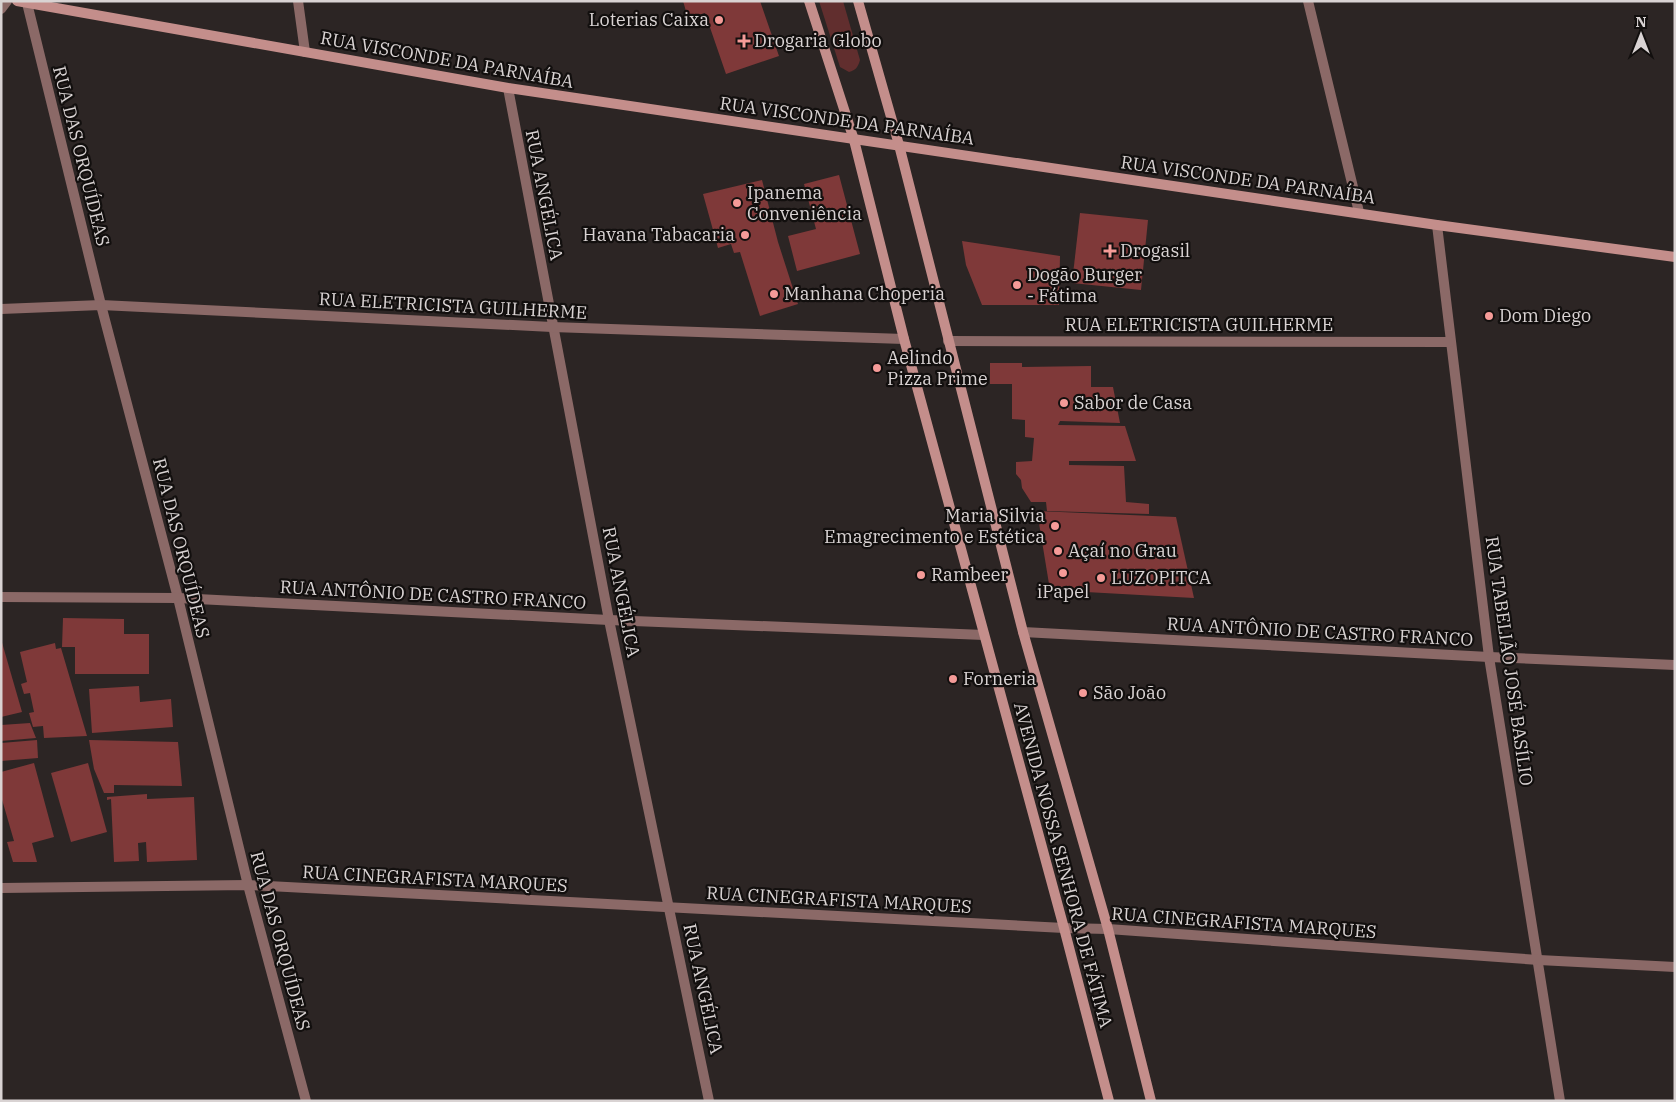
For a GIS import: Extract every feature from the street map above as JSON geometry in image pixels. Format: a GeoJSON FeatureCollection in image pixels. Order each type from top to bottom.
{"type":"FeatureCollection","features":[{"type":"Feature","properties":{"kind":"main road","name":"AVENIDA NOSSA SENHORA DE FÁTIMA"},"geometry":{"type":"LineString","coordinates":[[808,1],[854,140],[904,340],[1064,928],[1109,1101]]}},
{"type":"Feature","properties":{"kind":"main road","name":"AVENIDA NOSSA SENHORA DE FÁTIMA"},"geometry":{"type":"LineString","coordinates":[[858,1],[898,145],[1023,632],[1108,929],[1151,1101]]}},
{"type":"Feature","properties":{"kind":"main road","name":"RUA VISCONDE DA PARNAÍBA"},"geometry":{"type":"LineString","coordinates":[[22,2],[508,88],[854,140],[1675,257]]}},
{"type":"Feature","properties":{"kind":"street"},"geometry":{"type":"LineString","coordinates":[[1,9],[7,1]]}},
{"type":"Feature","properties":{"kind":"street"},"geometry":{"type":"LineString","coordinates":[[298,1],[305,52]]}},
{"type":"Feature","properties":{"kind":"street"},"geometry":{"type":"LineString","coordinates":[[1308,1],[1359,212]]}},
{"type":"Feature","properties":{"kind":"street","name":"RUA DAS ORQUÍDEAS"},"geometry":{"type":"LineString","coordinates":[[22,2],[178,598],[248,885],[306,1101]]}},
{"type":"Feature","properties":{"kind":"street","name":"RUA ANGÉLICA"},"geometry":{"type":"LineString","coordinates":[[508,88],[609,620],[709,1101]]}},
{"type":"Feature","properties":{"kind":"street","name":"RUA TABELIÃO JOSÉ BASÍLIO"},"geometry":{"type":"LineString","coordinates":[[1437,224],[1489,657],[1560,1101]]}},
{"type":"Feature","properties":{"kind":"street","name":"RUA ELETRICISTA GUILHERME"},"geometry":{"type":"LineString","coordinates":[[1,309],[101,305],[552,327],[904,340]]}},
{"type":"Feature","properties":{"kind":"street","name":"RUA ELETRICISTA GUILHERME"},"geometry":{"type":"LineString","coordinates":[[948,341],[1450,342]]}},
{"type":"Feature","properties":{"kind":"street","name":"RUA ANTÔNIO DE CASTRO FRANCO"},"geometry":{"type":"LineString","coordinates":[[1,597],[178,598],[609,620],[984,635]]}},
{"type":"Feature","properties":{"kind":"street","name":"RUA ANTÔNIO DE CASTRO FRANCO"},"geometry":{"type":"LineString","coordinates":[[1023,632],[1675,665]]}},
{"type":"Feature","properties":{"kind":"street","name":"RUA CINEGRAFISTA MARQUES"},"geometry":{"type":"LineString","coordinates":[[1,888],[248,885],[1108,929],[1538,960],[1675,967]]}},
{"type":"Feature","properties":{"kind":"shaded area"},"geometry":{"type":"Polygon","coordinates":[[[819,1],[843,1],[860,60],[857,66],[849,72],[840,67],[819,1]]]}},
{"type":"Feature","properties":{"kind":"building","name":"Drogaria Globo"},"geometry":{"type":"Polygon","coordinates":[[[683,1],[760,1],[779,56],[726,74],[705,13],[688,18],[683,1]]]}},
{"type":"Feature","properties":{"kind":"building"},"geometry":{"type":"Polygon","coordinates":[[[839,175],[860,254],[797,271],[788,236],[816,229],[804,184],[839,175]]]}},
{"type":"Feature","properties":{"kind":"building"},"geometry":{"type":"Polygon","coordinates":[[[762,180],[778,242],[798,304],[760,316],[740,252],[734,253],[731,244],[718,248],[703,194],[762,180]]]}},
{"type":"Feature","properties":{"kind":"building","name":"Drogasil"},"geometry":{"type":"Polygon","coordinates":[[[1080,213],[1148,220],[1141,290],[1072,283],[1080,213]]]}},
{"type":"Feature","properties":{"kind":"building","name":"Dogão Burger - Fátima"},"geometry":{"type":"Polygon","coordinates":[[[962,241],[1060,256],[1059,305],[982,305],[966,265],[962,241]]]}},
{"type":"Feature","properties":{"kind":"building"},"geometry":{"type":"Polygon","coordinates":[[[990,363],[1022,363],[1022,367],[1091,366],[1091,387],[1113,387],[1120,423],[1060,421],[1058,425],[1125,426],[1136,461],[1069,461],[1069,465],[1124,466],[1126,502],[1149,504],[1149,514],[1047,511],[1046,502],[1031,502],[1022,488],[1021,480],[1016,474],[1016,462],[1032,461],[1034,438],[1025,437],[1025,420],[1012,419],[1012,384],[990,384],[990,363]]]}},
{"type":"Feature","properties":{"kind":"building"},"geometry":{"type":"Polygon","coordinates":[[[1037,511],[1176,517],[1194,598],[1050,590],[1037,511]]]}},
{"type":"Feature","properties":{"kind":"building"},"geometry":{"type":"Polygon","coordinates":[[[63,618],[124,619],[124,634],[149,634],[149,674],[75,674],[75,647],[62,647],[63,618]]]}},
{"type":"Feature","properties":{"kind":"building"},"geometry":{"type":"Polygon","coordinates":[[[1,639],[22,712],[1,717],[1,639]]]}},
{"type":"Feature","properties":{"kind":"building"},"geometry":{"type":"Polygon","coordinates":[[[55,643],[56,649],[61,648],[87,736],[44,738],[43,726],[33,727],[29,713],[34,712],[30,693],[24,694],[21,684],[27,682],[20,652],[55,643]]]}},
{"type":"Feature","properties":{"kind":"building"},"geometry":{"type":"Polygon","coordinates":[[[139,686],[140,702],[171,699],[173,727],[92,733],[89,689],[139,686]]]}},
{"type":"Feature","properties":{"kind":"building"},"geometry":{"type":"Polygon","coordinates":[[[30,723],[36,738],[1,741],[1,725],[30,723]]]}},
{"type":"Feature","properties":{"kind":"building"},"geometry":{"type":"Polygon","coordinates":[[[37,740],[38,758],[1,761],[1,743],[37,740]]]}},
{"type":"Feature","properties":{"kind":"building"},"geometry":{"type":"Polygon","coordinates":[[[89,740],[178,742],[182,786],[114,785],[114,793],[104,793],[94,769],[89,740]]]}},
{"type":"Feature","properties":{"kind":"building"},"geometry":{"type":"Polygon","coordinates":[[[34,763],[54,837],[32,843],[37,862],[13,862],[7,842],[14,841],[1,796],[1,772],[34,763]]]}},
{"type":"Feature","properties":{"kind":"building"},"geometry":{"type":"Polygon","coordinates":[[[88,763],[107,832],[71,842],[51,773],[88,763]]]}},
{"type":"Feature","properties":{"kind":"building"},"geometry":{"type":"Polygon","coordinates":[[[147,794],[147,799],[194,797],[197,860],[147,862],[146,842],[138,843],[139,861],[114,862],[111,799],[107,800],[107,797],[147,794]]]}},
{"type":"Feature","properties":{"kind":"place","name":"Loterias Caixa"},"geometry":{"type":"Point","coordinates":[719,20]}},
{"type":"Feature","properties":{"kind":"place","name":"Drogaria Globo"},"geometry":{"type":"Point","coordinates":[744,41]}},
{"type":"Feature","properties":{"kind":"place","name":"Ipanema Conveniência"},"geometry":{"type":"Point","coordinates":[737,203]}},
{"type":"Feature","properties":{"kind":"place","name":"Havana Tabacaria"},"geometry":{"type":"Point","coordinates":[745,235]}},
{"type":"Feature","properties":{"kind":"place","name":"Drogasil"},"geometry":{"type":"Point","coordinates":[1110,251]}},
{"type":"Feature","properties":{"kind":"place","name":"Dogão Burger - Fátima"},"geometry":{"type":"Point","coordinates":[1017,285]}},
{"type":"Feature","properties":{"kind":"place","name":"Manhana Choperia"},"geometry":{"type":"Point","coordinates":[774,294]}},
{"type":"Feature","properties":{"kind":"place","name":"Dom Diego"},"geometry":{"type":"Point","coordinates":[1489,316]}},
{"type":"Feature","properties":{"kind":"place","name":"Aelindo Pizza Prime"},"geometry":{"type":"Point","coordinates":[877,368]}},
{"type":"Feature","properties":{"kind":"place","name":"Sabor de Casa"},"geometry":{"type":"Point","coordinates":[1064,403]}},
{"type":"Feature","properties":{"kind":"place","name":"Maria Silvia Emagrecimento e Estética"},"geometry":{"type":"Point","coordinates":[1055,526]}},
{"type":"Feature","properties":{"kind":"place","name":"Açaí no Grau"},"geometry":{"type":"Point","coordinates":[1058,551]}},
{"type":"Feature","properties":{"kind":"place","name":"iPapel"},"geometry":{"type":"Point","coordinates":[1063,573]}},
{"type":"Feature","properties":{"kind":"place","name":"Rambeer"},"geometry":{"type":"Point","coordinates":[921,575]}},
{"type":"Feature","properties":{"kind":"place","name":"LUZOPITCA"},"geometry":{"type":"Point","coordinates":[1101,578]}},
{"type":"Feature","properties":{"kind":"place","name":"Forneria"},"geometry":{"type":"Point","coordinates":[953,679]}},
{"type":"Feature","properties":{"kind":"place","name":"São João"},"geometry":{"type":"Point","coordinates":[1083,693]}}]}
